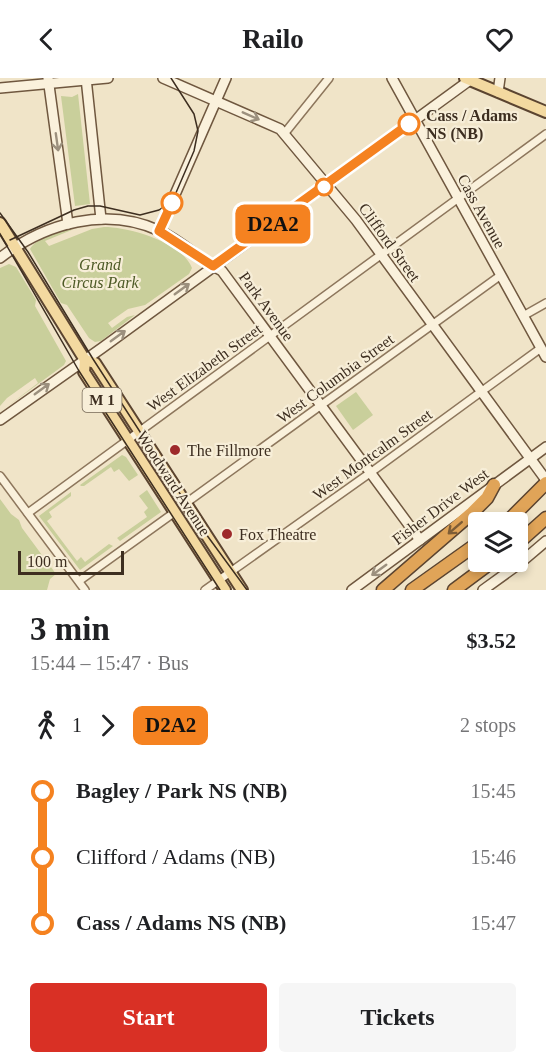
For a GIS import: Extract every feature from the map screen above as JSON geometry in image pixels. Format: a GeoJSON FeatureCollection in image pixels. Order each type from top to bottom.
{"type":"FeatureCollection","features":[{"type":"Feature","properties":{"kind":"highway"},"geometry":{"type":"LineString","coordinates":[[517,512],[546,482]]}},
{"type":"Feature","properties":{"kind":"highway"},"geometry":{"type":"LineString","coordinates":[[383,590],[472,513],[487,498],[494,485]]}},
{"type":"Feature","properties":{"kind":"highway"},"geometry":{"type":"LineString","coordinates":[[528,534],[546,518]]}},
{"type":"Feature","properties":{"kind":"highway"},"geometry":{"type":"LineString","coordinates":[[412,590],[468,550]]}},
{"type":"Feature","properties":{"kind":"highway"},"geometry":{"type":"LineString","coordinates":[[454,590],[478,572]]}},
{"type":"Feature","properties":{"kind":"main road"},"geometry":{"type":"LineString","coordinates":[[467,79],[546,112]]}},
{"type":"Feature","properties":{"kind":"main road","name":"Woodward Avenue"},"geometry":{"type":"LineString","coordinates":[[0,223],[85,360],[84,372],[222,585]]}},
{"type":"Feature","properties":{"kind":"main road","name":"Woodward Avenue"},"geometry":{"type":"LineString","coordinates":[[85,360],[95,363],[242,590]]}},
{"type":"Feature","properties":{"kind":"street"},"geometry":{"type":"LineString","coordinates":[[0,88],[49,81],[108,78]]}},
{"type":"Feature","properties":{"kind":"street","name":"Clifford Street"},"geometry":{"type":"LineString","coordinates":[[164,78],[273,126],[284,134],[327,184],[381,254],[546,482]]}},
{"type":"Feature","properties":{"kind":"street"},"geometry":{"type":"LineString","coordinates":[[159,231],[226,78]]}},
{"type":"Feature","properties":{"kind":"street"},"geometry":{"type":"LineString","coordinates":[[284,134],[328,78]]}},
{"type":"Feature","properties":{"kind":"street","name":"Cass Avenue"},"geometry":{"type":"LineString","coordinates":[[392,78],[546,357]]}},
{"type":"Feature","properties":{"kind":"street"},"geometry":{"type":"LineString","coordinates":[[498,92],[500,78]]}},
{"type":"Feature","properties":{"kind":"street"},"geometry":{"type":"LineString","coordinates":[[86,79],[101,219]]}},
{"type":"Feature","properties":{"kind":"street"},"geometry":{"type":"LineString","coordinates":[[0,420],[416,120],[467,79]]}},
{"type":"Feature","properties":{"kind":"street"},"geometry":{"type":"LineString","coordinates":[[49,81],[68,224]]}},
{"type":"Feature","properties":{"kind":"street","name":"West Elizabeth Street"},"geometry":{"type":"LineString","coordinates":[[28,513],[546,134]]}},
{"type":"Feature","properties":{"kind":"street","name":"Park Avenue"},"geometry":{"type":"LineString","coordinates":[[0,258],[16,246],[51,229],[81,221],[101,219],[137,223],[159,231],[225,273],[420,540]]}},
{"type":"Feature","properties":{"kind":"street","name":"West Columbia Street"},"geometry":{"type":"LineString","coordinates":[[186,504],[501,275]]}},
{"type":"Feature","properties":{"kind":"street"},"geometry":{"type":"LineString","coordinates":[[523,316],[546,303]]}},
{"type":"Feature","properties":{"kind":"street","name":"West Montcalm Street"},"geometry":{"type":"LineString","coordinates":[[205,590],[222,585],[231,573],[541,348]]}},
{"type":"Feature","properties":{"kind":"street","name":"Fisher Drive West"},"geometry":{"type":"LineString","coordinates":[[352,590],[494,485],[532,461],[546,447]]}},
{"type":"Feature","properties":{"kind":"street"},"geometry":{"type":"LineString","coordinates":[[0,476],[85,590]]}},
{"type":"Feature","properties":{"kind":"street"},"geometry":{"type":"LineString","coordinates":[[79,581],[175,512]]}},
{"type":"Feature","properties":{"kind":"street"},"geometry":{"type":"LineString","coordinates":[[483,590],[546,541]]}},
{"type":"Feature","properties":{"kind":"green space"},"geometry":{"type":"Polygon","coordinates":[[[78,94],[90,204],[75,206],[61,96],[72,97],[78,94]]]}},
{"type":"Feature","properties":{"kind":"green space","name":"Grand Circus Park"},"geometry":{"type":"Polygon","coordinates":[[[104,227],[127,230],[154,238],[178,251],[192,268],[189,274],[145,305],[128,309],[108,323],[112,328],[127,317],[135,315],[101,341],[95,342],[89,338],[67,305],[61,303],[30,249],[38,241],[56,233],[74,229],[45,241],[49,246],[92,229],[104,227]]]}},
{"type":"Feature","properties":{"kind":"green space","name":"Grand Circus Park"},"geometry":{"type":"Polygon","coordinates":[[[9,264],[16,267],[36,300],[35,306],[66,361],[64,365],[8,406],[38,383],[35,378],[7,398],[0,406],[0,268],[9,264]]]}},
{"type":"Feature","properties":{"kind":"green space"},"geometry":{"type":"Polygon","coordinates":[[[356,392],[373,415],[353,430],[336,406],[356,392]]]}},
{"type":"Feature","properties":{"kind":"green space"},"geometry":{"type":"Polygon","coordinates":[[[122,455],[126,457],[138,475],[129,481],[119,469],[114,472],[111,467],[84,486],[80,485],[122,455]]]}},
{"type":"Feature","properties":{"kind":"green space"},"geometry":{"type":"Polygon","coordinates":[[[147,490],[161,512],[120,541],[117,538],[147,517],[144,512],[148,508],[139,496],[147,490]]]}},
{"type":"Feature","properties":{"kind":"green space"},"geometry":{"type":"Polygon","coordinates":[[[71,492],[71,496],[49,512],[52,517],[47,521],[77,561],[81,557],[85,562],[109,544],[113,546],[80,570],[39,516],[71,492]]]}},
{"type":"Feature","properties":{"kind":"green space"},"geometry":{"type":"Polygon","coordinates":[[[0,499],[11,514],[19,520],[22,528],[56,574],[50,579],[47,590],[0,590],[0,499]]]}},
{"type":"Feature","properties":{"kind":"tram line"},"geometry":{"type":"LineString","coordinates":[[10,240],[74,210],[88,206],[100,206],[140,215],[159,210],[168,204],[175,195],[194,151],[198,131],[194,114],[171,78]]}},
{"type":"Feature","properties":{"kind":"tram line"},"geometry":{"type":"LineString","coordinates":[[0,213],[28,252],[93,359],[206,534],[247,590]]}},
{"type":"Feature","properties":{"kind":"tram line"},"geometry":{"type":"LineString","coordinates":[[0,234],[79,371],[220,590]]}},
{"type":"Feature","properties":{"kind":"bus line","name":"D2A2"},"geometry":{"type":"LineString","coordinates":[[172,203],[159,231],[213,266],[409,124]]}},
{"type":"Feature","properties":{"kind":"place","name":"Cass / Adams NS (NB)"},"geometry":{"type":"Point","coordinates":[409,124]}},
{"type":"Feature","properties":{"kind":"place","name":"The Fillmore"},"geometry":{"type":"Point","coordinates":[175,450]}},
{"type":"Feature","properties":{"kind":"place","name":"Fox Theatre"},"geometry":{"type":"Point","coordinates":[227,534]}}]}
